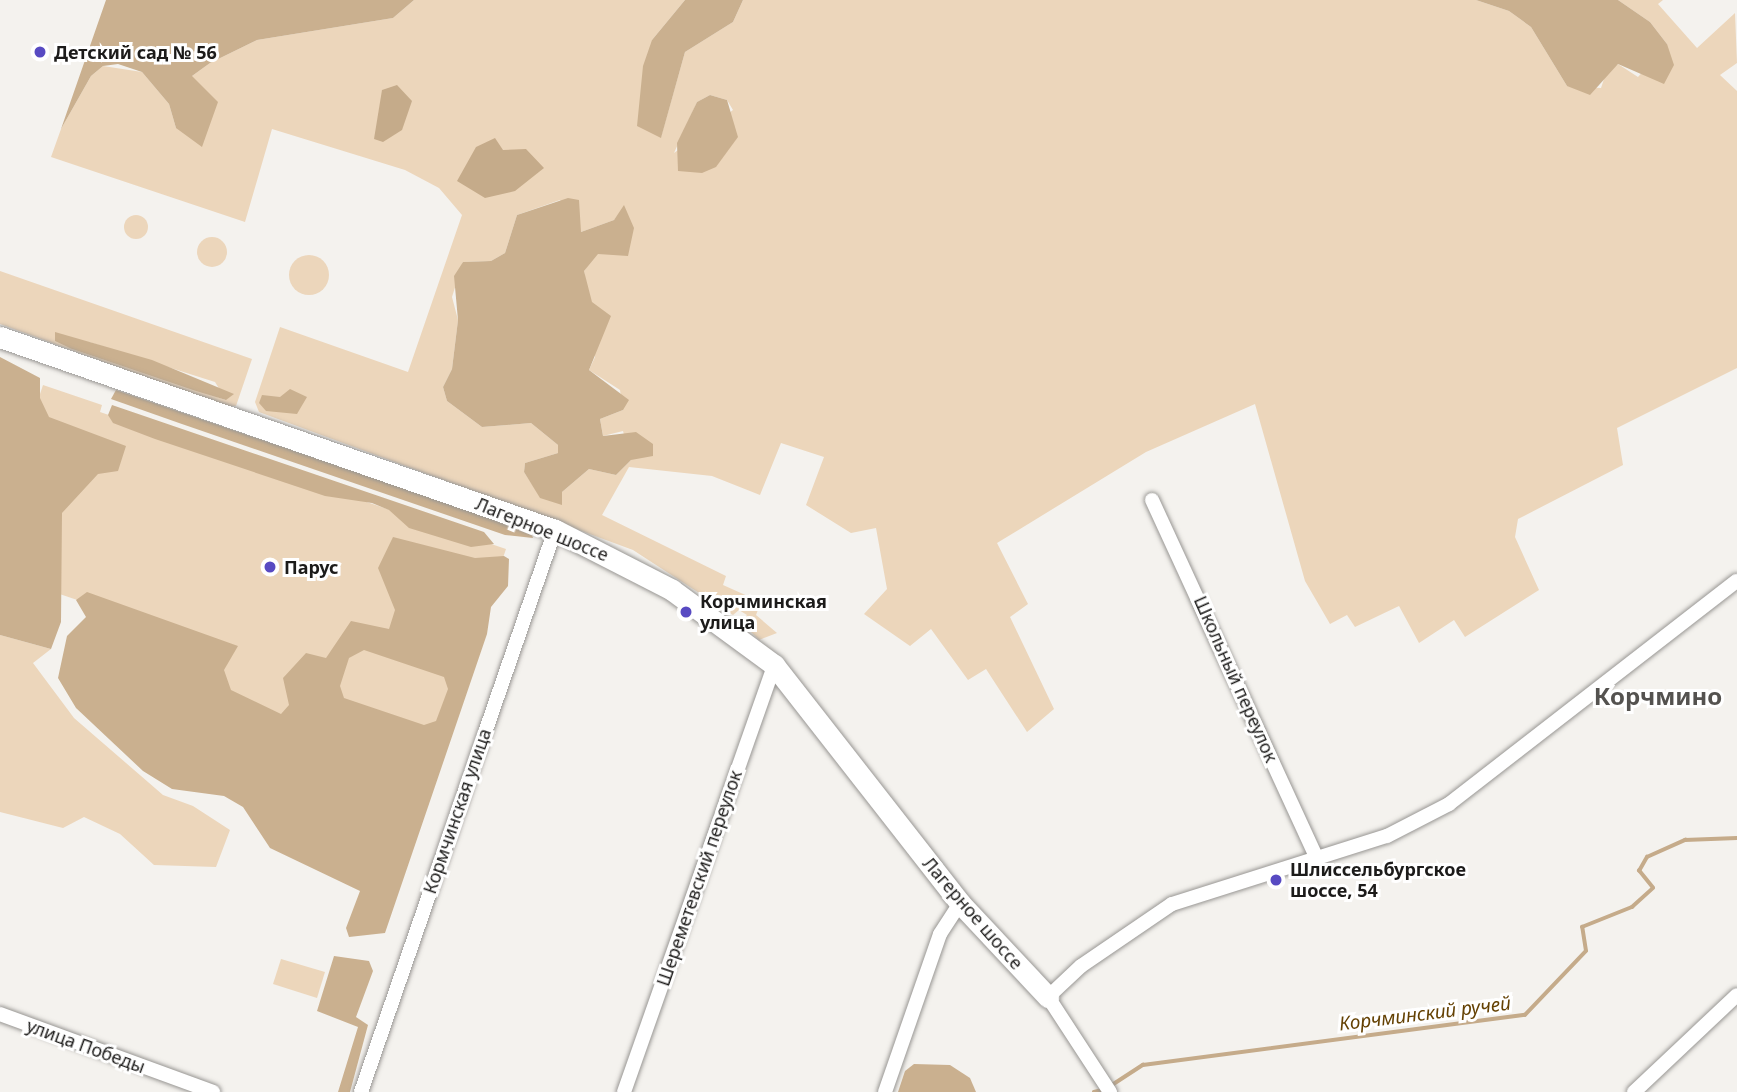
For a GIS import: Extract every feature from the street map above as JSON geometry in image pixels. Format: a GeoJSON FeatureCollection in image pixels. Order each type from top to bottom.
{"type":"FeatureCollection","features":[{"type":"Feature","properties":{"kind":"street","name":"Лагерное шоссе"},"geometry":{"type":"LineString","coordinates":[[0,337],[555,530],[672,590],[774,664],[960,903],[1048,997]]}},
{"type":"Feature","properties":{"kind":"street","name":"Школьный переулок"},"geometry":{"type":"LineString","coordinates":[[1152,500],[1317,859]]}},
{"type":"Feature","properties":{"kind":"street","name":"Кормчинская улица"},"geometry":{"type":"LineString","coordinates":[[361,1092],[555,530]]}},
{"type":"Feature","properties":{"kind":"street"},"geometry":{"type":"LineString","coordinates":[[1107,1088],[1048,997],[1081,966],[1172,904],[1387,836],[1449,804],[1737,581]]}},
{"type":"Feature","properties":{"kind":"street","name":"Шереметевский переулок"},"geometry":{"type":"LineString","coordinates":[[624,1092],[774,664]]}},
{"type":"Feature","properties":{"kind":"street"},"geometry":{"type":"LineString","coordinates":[[885,1092],[940,934],[960,903]]}},
{"type":"Feature","properties":{"kind":"street"},"geometry":{"type":"LineString","coordinates":[[1634,1092],[1737,995]]}},
{"type":"Feature","properties":{"kind":"street","name":"улица Победы"},"geometry":{"type":"LineString","coordinates":[[0,1014],[213,1092]]}},
{"type":"Feature","properties":{"kind":"shaded area"},"geometry":{"type":"Polygon","coordinates":[[[106,0],[414,0],[393,18],[257,40],[210,63],[192,76],[218,102],[202,147],[176,128],[169,104],[142,72],[118,64],[103,66],[91,76],[61,129],[106,0]]]}},
{"type":"Feature","properties":{"kind":"shaded area"},"geometry":{"type":"Polygon","coordinates":[[[414,0],[685,0],[652,40],[661,137],[685,52],[733,22],[743,0],[1476,0],[1509,11],[1531,27],[1567,86],[1601,88],[1606,73],[1618,64],[1638,77],[1667,44],[1650,22],[1618,0],[1663,0],[1658,4],[1697,48],[1735,13],[1737,63],[1720,75],[1737,91],[1737,368],[1617,428],[1623,465],[1518,519],[1515,537],[1539,590],[1465,637],[1454,620],[1419,643],[1399,606],[1355,627],[1347,615],[1330,624],[1305,581],[1255,404],[1146,452],[997,543],[1028,604],[1010,617],[1054,709],[1027,732],[986,669],[968,680],[931,629],[910,646],[864,614],[887,589],[876,528],[851,533],[806,505],[824,457],[781,443],[760,495],[712,476],[629,467],[602,515],[726,576],[723,585],[761,602],[756,615],[777,633],[759,640],[741,622],[747,615],[739,610],[733,615],[633,550],[259,412],[255,402],[280,327],[408,372],[462,215],[439,188],[405,170],[272,129],[245,222],[51,157],[61,129],[91,76],[103,66],[142,72],[169,104],[176,128],[192,76],[210,63],[257,40],[393,18],[414,0]],[[710,95],[697,102],[674,153],[733,110],[727,100],[710,95]],[[560,200],[517,215],[505,253],[491,261],[463,262],[452,297],[458,320],[452,369],[443,387],[447,401],[482,427],[531,423],[558,445],[558,453],[525,463],[524,472],[541,498],[562,492],[589,469],[616,475],[631,460],[623,431],[603,436],[600,419],[623,410],[620,390],[589,370],[595,357],[584,271],[625,206],[614,220],[581,232],[560,200]]]}},
{"type":"Feature","properties":{"kind":"shaded area"},"geometry":{"type":"Polygon","coordinates":[[[685,0],[743,0],[733,22],[685,52],[661,138],[637,126],[643,66],[652,40],[685,0]]]}},
{"type":"Feature","properties":{"kind":"shaded area"},"geometry":{"type":"Polygon","coordinates":[[[1476,0],[1618,0],[1650,22],[1667,44],[1674,65],[1664,84],[1618,64],[1590,95],[1567,86],[1531,27],[1509,11],[1476,0]]]}},
{"type":"Feature","properties":{"kind":"shaded area"},"geometry":{"type":"Polygon","coordinates":[[[397,85],[412,101],[402,130],[383,142],[374,139],[382,90],[397,85]]]}},
{"type":"Feature","properties":{"kind":"shaded area"},"geometry":{"type":"Polygon","coordinates":[[[710,95],[727,100],[738,137],[716,167],[702,173],[678,171],[677,143],[697,102],[710,95]]]}},
{"type":"Feature","properties":{"kind":"shaded area"},"geometry":{"type":"Polygon","coordinates":[[[495,138],[503,150],[526,149],[544,168],[515,191],[485,198],[457,181],[476,147],[495,138]]]}},
{"type":"Feature","properties":{"kind":"shaded area"},"geometry":{"type":"Polygon","coordinates":[[[568,198],[579,200],[581,232],[614,220],[624,205],[634,228],[628,256],[598,254],[584,271],[592,302],[611,316],[589,370],[629,400],[623,410],[600,419],[603,436],[636,432],[653,444],[653,456],[631,460],[616,475],[589,469],[562,492],[562,505],[540,498],[524,472],[525,463],[558,453],[558,445],[531,423],[482,427],[447,401],[443,387],[452,369],[458,320],[454,276],[463,262],[491,261],[505,253],[517,215],[568,198]]]}},
{"type":"Feature","properties":{"kind":"shaded area"},"geometry":{"type":"Polygon","coordinates":[[[136,215],[145,218],[148,227],[145,236],[136,239],[127,236],[124,227],[127,218],[136,215]]]}},
{"type":"Feature","properties":{"kind":"shaded area"},"geometry":{"type":"Polygon","coordinates":[[[212,237],[223,241],[227,252],[223,263],[212,267],[201,263],[197,252],[201,241],[212,237]]]}},
{"type":"Feature","properties":{"kind":"shaded area"},"geometry":{"type":"Polygon","coordinates":[[[309,255],[323,261],[329,275],[323,289],[309,295],[295,289],[289,275],[295,261],[309,255]]]}},
{"type":"Feature","properties":{"kind":"shaded area"},"geometry":{"type":"Polygon","coordinates":[[[0,271],[252,359],[236,406],[225,406],[0,324],[0,271]],[[89,342],[72,349],[226,400],[215,382],[89,342]]]}},
{"type":"Feature","properties":{"kind":"shaded area"},"geometry":{"type":"Polygon","coordinates":[[[55,332],[152,360],[234,394],[226,400],[72,349],[55,341],[55,332]]]}},
{"type":"Feature","properties":{"kind":"shaded area"},"geometry":{"type":"Polygon","coordinates":[[[0,357],[40,378],[40,398],[49,417],[126,446],[118,471],[98,474],[62,513],[61,622],[51,649],[0,635],[0,357]]]}},
{"type":"Feature","properties":{"kind":"shaded area","name":"Парус"},"geometry":{"type":"Polygon","coordinates":[[[43,385],[102,405],[100,412],[506,549],[430,774],[203,697],[219,648],[33,585],[33,415],[43,385]]]}},
{"type":"Feature","properties":{"kind":"shaded area"},"geometry":{"type":"Polygon","coordinates":[[[290,389],[307,397],[297,414],[266,411],[259,403],[262,395],[280,397],[290,389]]]}},
{"type":"Feature","properties":{"kind":"shaded area"},"geometry":{"type":"Polygon","coordinates":[[[116,390],[531,532],[533,538],[505,535],[111,399],[116,390]]]}},
{"type":"Feature","properties":{"kind":"shaded area"},"geometry":{"type":"Polygon","coordinates":[[[112,405],[484,532],[494,544],[471,547],[409,528],[389,510],[372,503],[325,496],[155,439],[113,423],[108,415],[112,405]]]}},
{"type":"Feature","properties":{"kind":"shaded area"},"geometry":{"type":"Polygon","coordinates":[[[393,537],[475,558],[504,556],[509,559],[508,586],[491,607],[487,634],[385,933],[349,937],[346,928],[360,891],[270,848],[243,807],[224,796],[172,789],[143,771],[76,708],[58,678],[67,636],[86,617],[76,600],[87,592],[238,646],[224,670],[231,690],[281,714],[289,705],[283,678],[306,653],[326,658],[351,621],[389,629],[395,610],[378,568],[393,537]],[[364,650],[349,658],[340,686],[344,698],[424,725],[436,721],[448,689],[444,677],[364,650]]]}},
{"type":"Feature","properties":{"kind":"shaded area"},"geometry":{"type":"Polygon","coordinates":[[[0,635],[51,649],[33,663],[74,718],[163,795],[193,806],[230,830],[216,867],[154,865],[120,834],[84,817],[63,828],[0,812],[0,635]]]}},
{"type":"Feature","properties":{"kind":"shaded area"},"geometry":{"type":"Polygon","coordinates":[[[334,956],[369,961],[373,971],[356,1017],[368,1025],[350,1092],[338,1092],[358,1027],[317,1011],[334,956]]]}},
{"type":"Feature","properties":{"kind":"shaded area"},"geometry":{"type":"Polygon","coordinates":[[[281,959],[325,972],[317,998],[273,984],[281,959]]]}},
{"type":"Feature","properties":{"kind":"shaded area"},"geometry":{"type":"Polygon","coordinates":[[[914,1064],[950,1065],[970,1078],[976,1092],[898,1092],[905,1071],[914,1064]]]}},
{"type":"Feature","properties":{"kind":"waterway","name":"Корчминский ручей"},"geometry":{"type":"LineString","coordinates":[[1112,1085],[1143,1065],[1525,1015],[1586,951],[1582,927],[1632,907],[1653,888],[1639,871],[1647,857],[1685,840],[1737,838]]}},
{"type":"Feature","properties":{"kind":"waterway","name":"Корчминский ручей"},"geometry":{"type":"LineString","coordinates":[[1094,1092],[1102,1090]]}},
{"type":"Feature","properties":{"kind":"place","name":"Детский сад № 56"},"geometry":{"type":"Point","coordinates":[40,52]}},
{"type":"Feature","properties":{"kind":"place","name":"Парус"},"geometry":{"type":"Point","coordinates":[270,567]}},
{"type":"Feature","properties":{"kind":"place","name":"Корчминская улица"},"geometry":{"type":"Point","coordinates":[686,612]}},
{"type":"Feature","properties":{"kind":"place","name":"Шлиссельбургское шоссе, 54"},"geometry":{"type":"Point","coordinates":[1276,880]}},
{"type":"Feature","properties":{"kind":"district","name":"Корчмино"},"geometry":{"type":"Point","coordinates":[1658,696]}}]}
